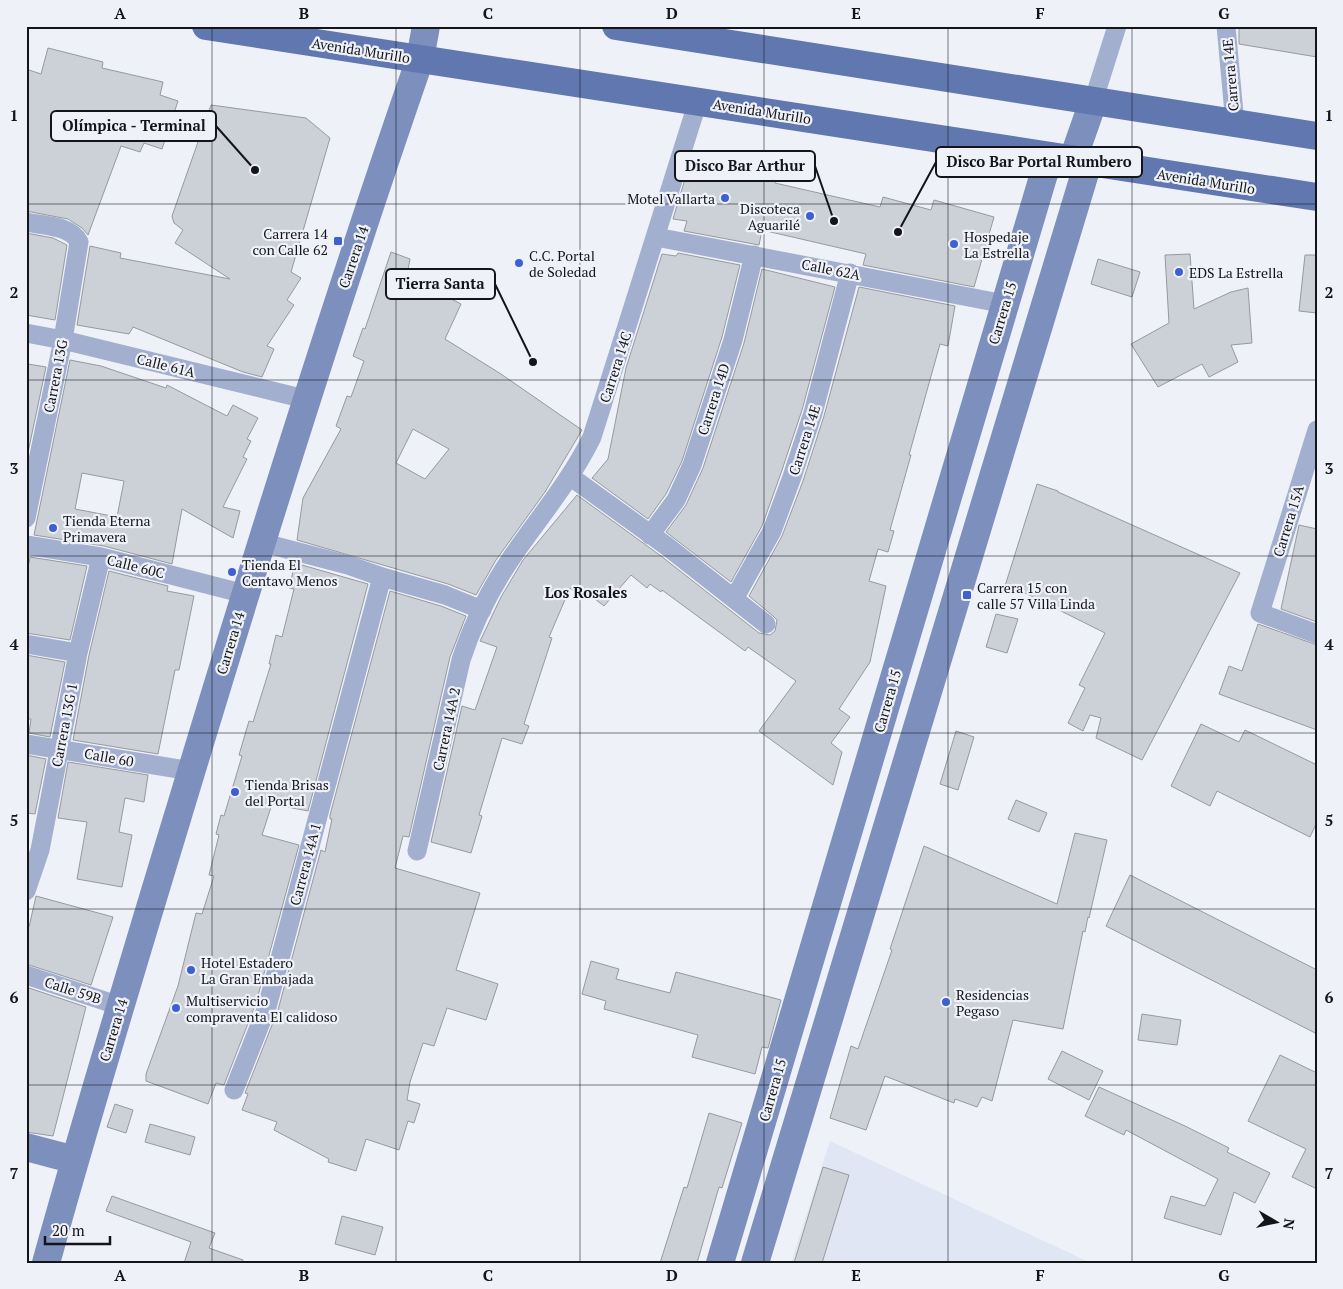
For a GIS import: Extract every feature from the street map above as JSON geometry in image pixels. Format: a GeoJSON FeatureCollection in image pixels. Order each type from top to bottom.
{"type":"FeatureCollection","features":[{"type":"Feature","properties":{"kind":"main road","name":"Avenida Murillo"},"geometry":{"type":"LineString","coordinates":[[206,26],[1317,197]]}},
{"type":"Feature","properties":{"kind":"main road","name":"Carrera 14"},"geometry":{"type":"LineString","coordinates":[[46,1263],[120,1006],[260,542],[305,399],[420,59],[426,26]]}},
{"type":"Feature","properties":{"kind":"main road"},"geometry":{"type":"LineString","coordinates":[[616,26],[709,33],[1093,102],[1317,136]]}},
{"type":"Feature","properties":{"kind":"main road"},"geometry":{"type":"LineString","coordinates":[[755,1263],[1085,173],[1073,159],[1093,102]]}},
{"type":"Feature","properties":{"kind":"main road","name":"Carrera 15"},"geometry":{"type":"LineString","coordinates":[[720,1263],[1046,166],[1073,159]]}},
{"type":"Feature","properties":{"kind":"main road"},"geometry":{"type":"LineString","coordinates":[[897,667],[932,678]]}},
{"type":"Feature","properties":{"kind":"main road"},"geometry":{"type":"LineString","coordinates":[[763,1121],[795,1131]]}},
{"type":"Feature","properties":{"kind":"main road"},"geometry":{"type":"LineString","coordinates":[[26,1148],[75,1160]]}},
{"type":"Feature","properties":{"kind":"street"},"geometry":{"type":"LineString","coordinates":[[1093,102],[1117,26]]}},
{"type":"Feature","properties":{"kind":"street","name":"Carrera 14E"},"geometry":{"type":"LineString","coordinates":[[1226,26],[1235,124]]}},
{"type":"Feature","properties":{"kind":"street","name":"Carrera 14C"},"geometry":{"type":"LineString","coordinates":[[482,610],[513,555],[571,477],[592,437],[698,101]]}},
{"type":"Feature","properties":{"kind":"street","name":"Carrera 13G"},"geometry":{"type":"LineString","coordinates":[[26,222],[75,234],[80,242],[63,340],[34,446],[26,518]]}},
{"type":"Feature","properties":{"kind":"street","name":"Calle 62A"},"geometry":{"type":"LineString","coordinates":[[656,237],[1005,304]]}},
{"type":"Feature","properties":{"kind":"street","name":"Carrera 14D"},"geometry":{"type":"LineString","coordinates":[[650,534],[676,500],[692,465],[733,340],[754,255]]}},
{"type":"Feature","properties":{"kind":"street","name":"Carrera 14E"},"geometry":{"type":"LineString","coordinates":[[734,599],[772,531],[792,477],[813,413],[850,273]]}},
{"type":"Feature","properties":{"kind":"street","name":"Calle 61A"},"geometry":{"type":"LineString","coordinates":[[26,333],[63,340],[305,399]]}},
{"type":"Feature","properties":{"kind":"street","name":"Carrera 15A"},"geometry":{"type":"LineString","coordinates":[[1317,430],[1260,613],[1317,634]]}},
{"type":"Feature","properties":{"kind":"street"},"geometry":{"type":"LineString","coordinates":[[571,477],[650,534],[766,624]]}},
{"type":"Feature","properties":{"kind":"street"},"geometry":{"type":"LineString","coordinates":[[260,542],[348,565],[445,595],[482,610]]}},
{"type":"Feature","properties":{"kind":"street","name":"Calle 60C"},"geometry":{"type":"LineString","coordinates":[[26,544],[102,558],[245,594]]}},
{"type":"Feature","properties":{"kind":"street","name":"Carrera 13G 1"},"geometry":{"type":"LineString","coordinates":[[26,891],[33,849],[59,749],[78,653],[102,558]]}},
{"type":"Feature","properties":{"kind":"street","name":"Carrera 14A 1"},"geometry":{"type":"LineString","coordinates":[[234,1090],[267,1007],[382,577]]}},
{"type":"Feature","properties":{"kind":"street","name":"Carrera 14A 2"},"geometry":{"type":"LineString","coordinates":[[417,851],[461,660],[470,633],[482,610]]}},
{"type":"Feature","properties":{"kind":"street"},"geometry":{"type":"LineString","coordinates":[[26,644],[78,653]]}},
{"type":"Feature","properties":{"kind":"street","name":"Calle 60"},"geometry":{"type":"LineString","coordinates":[[26,744],[191,771]]}},
{"type":"Feature","properties":{"kind":"street","name":"Calle 59B"},"geometry":{"type":"LineString","coordinates":[[26,975],[120,1006]]}},
{"type":"Feature","properties":{"kind":"shaded area"},"geometry":{"type":"Polygon","coordinates":[[[830,1141],[1091,1263],[791,1263],[830,1141]]]}},
{"type":"Feature","properties":{"kind":"building"},"geometry":{"type":"Polygon","coordinates":[[[1239,26],[1317,26],[1317,57],[1239,44],[1239,26]]]}},
{"type":"Feature","properties":{"kind":"building"},"geometry":{"type":"Polygon","coordinates":[[[48,48],[103,62],[102,68],[163,82],[160,95],[178,101],[162,149],[144,143],[140,152],[121,146],[88,235],[82,228],[68,219],[26,211],[26,69],[41,74],[48,48]]]}},
{"type":"Feature","properties":{"kind":"building"},"geometry":{"type":"Polygon","coordinates":[[[211,105],[306,118],[330,138],[291,272],[301,278],[287,300],[294,305],[267,346],[274,349],[262,377],[243,372],[133,327],[129,334],[77,325],[90,246],[121,253],[120,258],[230,279],[175,243],[183,230],[174,223],[172,216],[211,105]]]}},
{"type":"Feature","properties":{"kind":"building"},"geometry":{"type":"Polygon","coordinates":[[[691,159],[776,176],[775,183],[880,207],[883,197],[931,210],[934,200],[994,217],[974,287],[863,265],[866,254],[762,230],[759,245],[684,231],[687,221],[673,219],[691,159]]]}},
{"type":"Feature","properties":{"kind":"building"},"geometry":{"type":"Polygon","coordinates":[[[26,233],[53,238],[67,245],[55,320],[26,315],[26,233]]]}},
{"type":"Feature","properties":{"kind":"building"},"geometry":{"type":"Polygon","coordinates":[[[391,252],[410,259],[403,295],[430,288],[461,304],[445,339],[501,374],[582,430],[545,492],[496,560],[476,595],[448,584],[297,540],[303,498],[341,429],[336,426],[347,396],[351,397],[364,361],[353,356],[363,328],[365,329],[391,252]],[[413,429],[396,463],[425,479],[449,449],[413,429]]]}},
{"type":"Feature","properties":{"kind":"building"},"geometry":{"type":"Polygon","coordinates":[[[678,253],[740,265],[722,337],[682,461],[666,494],[648,519],[592,478],[608,459],[626,368],[662,254],[676,256],[678,253]]]}},
{"type":"Feature","properties":{"kind":"building"},"geometry":{"type":"Polygon","coordinates":[[[1190,254],[1194,309],[1231,292],[1248,288],[1252,343],[1231,345],[1238,362],[1209,377],[1202,364],[1158,387],[1131,344],[1169,323],[1165,255],[1190,254]]]}},
{"type":"Feature","properties":{"kind":"building"},"geometry":{"type":"Polygon","coordinates":[[[1305,255],[1317,255],[1317,313],[1299,311],[1305,255]]]}},
{"type":"Feature","properties":{"kind":"building"},"geometry":{"type":"Polygon","coordinates":[[[1098,259],[1140,272],[1132,297],[1091,284],[1098,259]]]}},
{"type":"Feature","properties":{"kind":"building"},"geometry":{"type":"Polygon","coordinates":[[[762,269],[835,287],[802,410],[781,473],[762,526],[731,582],[666,532],[686,505],[703,468],[744,343],[762,269]]]}},
{"type":"Feature","properties":{"kind":"building"},"geometry":{"type":"Polygon","coordinates":[[[859,287],[955,306],[948,346],[940,344],[909,455],[911,455],[890,530],[894,531],[888,552],[878,549],[869,581],[886,586],[870,662],[839,709],[850,717],[831,743],[842,752],[833,785],[759,731],[796,681],[748,647],[745,651],[662,590],[661,592],[650,584],[647,588],[631,575],[604,606],[582,589],[578,594],[570,588],[549,637],[552,638],[524,724],[529,726],[522,744],[502,738],[479,815],[482,816],[471,853],[431,842],[462,706],[475,710],[497,647],[480,641],[501,597],[523,560],[577,495],[661,556],[759,633],[770,635],[775,631],[777,620],[749,596],[782,536],[803,481],[824,416],[859,287]]]}},
{"type":"Feature","properties":{"kind":"building"},"geometry":{"type":"Polygon","coordinates":[[[70,360],[101,366],[166,388],[167,385],[227,416],[233,405],[258,418],[247,439],[251,441],[243,457],[247,459],[223,507],[240,511],[233,538],[182,509],[172,564],[104,546],[34,535],[70,360]],[[82,473],[75,509],[117,517],[124,481],[82,473]]]}},
{"type":"Feature","properties":{"kind":"building"},"geometry":{"type":"Polygon","coordinates":[[[28,364],[46,367],[26,462],[26,377],[28,364]]]}},
{"type":"Feature","properties":{"kind":"building"},"geometry":{"type":"Polygon","coordinates":[[[1037,484],[1058,491],[1240,573],[1142,760],[1096,738],[1101,718],[1090,715],[1083,731],[1068,723],[1085,688],[1079,685],[1105,633],[1019,590],[1005,586],[1037,484]]]}},
{"type":"Feature","properties":{"kind":"building"},"geometry":{"type":"Polygon","coordinates":[[[1299,525],[1317,529],[1317,622],[1281,609],[1299,525]]]}},
{"type":"Feature","properties":{"kind":"building"},"geometry":{"type":"Polygon","coordinates":[[[30,557],[87,566],[70,640],[26,633],[26,562],[29,563],[30,557]]]}},
{"type":"Feature","properties":{"kind":"building"},"geometry":{"type":"Polygon","coordinates":[[[295,563],[368,584],[308,811],[272,804],[262,835],[299,845],[256,1003],[224,1085],[216,1083],[208,1104],[146,1081],[146,1074],[178,986],[196,913],[202,914],[214,876],[209,875],[219,835],[216,834],[221,815],[224,816],[242,756],[239,755],[249,721],[253,722],[271,664],[269,664],[276,635],[282,637],[294,589],[289,588],[295,563]]]}},
{"type":"Feature","properties":{"kind":"building"},"geometry":{"type":"Polygon","coordinates":[[[109,571],[168,586],[167,591],[194,596],[179,670],[175,670],[158,754],[73,740],[89,655],[109,571]]]}},
{"type":"Feature","properties":{"kind":"building"},"geometry":{"type":"Polygon","coordinates":[[[390,591],[441,606],[466,616],[450,657],[409,837],[403,836],[395,868],[480,893],[456,970],[498,984],[486,1020],[447,1008],[434,1046],[423,1043],[410,1082],[407,1100],[420,1104],[414,1123],[408,1121],[399,1150],[366,1139],[356,1171],[328,1162],[329,1159],[274,1130],[277,1122],[242,1110],[248,1094],[245,1093],[278,1010],[321,850],[325,852],[332,819],[330,819],[330,815],[390,591]]]}},
{"type":"Feature","properties":{"kind":"building"},"geometry":{"type":"Polygon","coordinates":[[[996,614],[1018,619],[1007,653],[986,647],[996,614]]]}},
{"type":"Feature","properties":{"kind":"building"},"geometry":{"type":"Polygon","coordinates":[[[1258,624],[1317,645],[1317,730],[1219,694],[1229,666],[1242,671],[1258,624]]]}},
{"type":"Feature","properties":{"kind":"building"},"geometry":{"type":"Polygon","coordinates":[[[26,655],[65,662],[50,737],[29,733],[31,719],[26,719],[26,655]]]}},
{"type":"Feature","properties":{"kind":"building"},"geometry":{"type":"Polygon","coordinates":[[[1201,724],[1239,742],[1245,730],[1317,765],[1317,822],[1310,837],[1217,791],[1210,806],[1171,786],[1201,724]]]}},
{"type":"Feature","properties":{"kind":"building"},"geometry":{"type":"Polygon","coordinates":[[[956,731],[974,737],[958,790],[940,784],[956,731]]]}},
{"type":"Feature","properties":{"kind":"building"},"geometry":{"type":"Polygon","coordinates":[[[26,755],[46,759],[35,814],[26,813],[26,755]]]}},
{"type":"Feature","properties":{"kind":"building"},"geometry":{"type":"Polygon","coordinates":[[[68,762],[148,775],[144,802],[125,798],[119,832],[132,835],[122,887],[77,879],[87,822],[58,818],[68,762]]]}},
{"type":"Feature","properties":{"kind":"building"},"geometry":{"type":"Polygon","coordinates":[[[1016,800],[1047,813],[1039,832],[1008,819],[1016,800]]]}},
{"type":"Feature","properties":{"kind":"building","name":"Residencias Pegaso"},"geometry":{"type":"Polygon","coordinates":[[[1075,833],[1107,840],[1089,918],[1085,932],[1083,931],[1063,1029],[1013,1020],[992,1101],[982,1097],[977,1107],[955,1099],[954,1103],[885,1076],[866,1130],[830,1118],[851,1046],[858,1049],[892,950],[890,949],[924,846],[1057,904],[1075,833]]]}},
{"type":"Feature","properties":{"kind":"building"},"geometry":{"type":"Polygon","coordinates":[[[1130,875],[1317,970],[1317,1034],[1106,926],[1130,875]]]}},
{"type":"Feature","properties":{"kind":"building"},"geometry":{"type":"Polygon","coordinates":[[[36,896],[113,917],[91,985],[26,964],[26,924],[29,927],[36,896]]]}},
{"type":"Feature","properties":{"kind":"building"},"geometry":{"type":"Polygon","coordinates":[[[591,961],[619,969],[616,979],[670,993],[676,972],[781,1000],[768,1048],[762,1047],[755,1074],[692,1057],[698,1035],[604,1009],[606,1001],[582,994],[591,961]]]}},
{"type":"Feature","properties":{"kind":"building"},"geometry":{"type":"Polygon","coordinates":[[[26,987],[86,1007],[53,1136],[26,1132],[26,987]]]}},
{"type":"Feature","properties":{"kind":"building"},"geometry":{"type":"Polygon","coordinates":[[[1142,1014],[1181,1020],[1177,1045],[1138,1040],[1142,1014]]]}},
{"type":"Feature","properties":{"kind":"building"},"geometry":{"type":"Polygon","coordinates":[[[1062,1051],[1103,1071],[1089,1100],[1048,1079],[1062,1051]]]}},
{"type":"Feature","properties":{"kind":"building"},"geometry":{"type":"Polygon","coordinates":[[[1280,1055],[1317,1073],[1317,1189],[1292,1177],[1306,1149],[1248,1121],[1280,1055]]]}},
{"type":"Feature","properties":{"kind":"building"},"geometry":{"type":"Polygon","coordinates":[[[1099,1087],[1229,1148],[1227,1152],[1270,1173],[1255,1203],[1234,1192],[1221,1235],[1164,1218],[1171,1196],[1205,1206],[1218,1179],[1126,1130],[1124,1135],[1085,1116],[1099,1087]]]}},
{"type":"Feature","properties":{"kind":"building"},"geometry":{"type":"Polygon","coordinates":[[[115,1104],[133,1110],[126,1133],[107,1127],[115,1104]]]}},
{"type":"Feature","properties":{"kind":"building"},"geometry":{"type":"Polygon","coordinates":[[[709,1113],[742,1123],[722,1188],[719,1187],[697,1263],[660,1263],[684,1187],[687,1188],[709,1113]]]}},
{"type":"Feature","properties":{"kind":"building"},"geometry":{"type":"Polygon","coordinates":[[[150,1124],[195,1137],[190,1155],[145,1142],[150,1124]]]}},
{"type":"Feature","properties":{"kind":"building"},"geometry":{"type":"Polygon","coordinates":[[[823,1167],[849,1175],[822,1263],[794,1263],[823,1167]]]}},
{"type":"Feature","properties":{"kind":"building"},"geometry":{"type":"Polygon","coordinates":[[[112,1196],[215,1233],[209,1248],[243,1260],[242,1263],[184,1263],[191,1242],[106,1211],[112,1196]]]}},
{"type":"Feature","properties":{"kind":"building"},"geometry":{"type":"Polygon","coordinates":[[[342,1216],[383,1227],[375,1255],[335,1244],[342,1216]]]}},
{"type":"Feature","properties":{"kind":"place","name":"Olímpica - Terminal"},"geometry":{"type":"Point","coordinates":[255,170]}},
{"type":"Feature","properties":{"kind":"place","name":"Motel Vallarta"},"geometry":{"type":"Point","coordinates":[725,198]}},
{"type":"Feature","properties":{"kind":"place","name":"Discoteca Aguarilé"},"geometry":{"type":"Point","coordinates":[810,216]}},
{"type":"Feature","properties":{"kind":"place","name":"Disco Bar Arthur"},"geometry":{"type":"Point","coordinates":[834,221]}},
{"type":"Feature","properties":{"kind":"place","name":"Disco Bar Portal Rumbero"},"geometry":{"type":"Point","coordinates":[898,232]}},
{"type":"Feature","properties":{"kind":"place","name":"Carrera 14 con Calle 62"},"geometry":{"type":"Point","coordinates":[338,241]}},
{"type":"Feature","properties":{"kind":"place","name":"Hospedaje La Estrella"},"geometry":{"type":"Point","coordinates":[954,244]}},
{"type":"Feature","properties":{"kind":"place","name":"C.C. Portal de Soledad"},"geometry":{"type":"Point","coordinates":[519,263]}},
{"type":"Feature","properties":{"kind":"place","name":"EDS La Estrella"},"geometry":{"type":"Point","coordinates":[1179,272]}},
{"type":"Feature","properties":{"kind":"place","name":"Tierra Santa"},"geometry":{"type":"Point","coordinates":[533,362]}},
{"type":"Feature","properties":{"kind":"place","name":"Tienda Eterna Primavera"},"geometry":{"type":"Point","coordinates":[53,528]}},
{"type":"Feature","properties":{"kind":"place","name":"Tienda El Centavo Menos"},"geometry":{"type":"Point","coordinates":[232,572]}},
{"type":"Feature","properties":{"kind":"place","name":"Carrera 15 con calle 57 Villa Linda"},"geometry":{"type":"Point","coordinates":[967,595]}},
{"type":"Feature","properties":{"kind":"place","name":"Tienda Brisas del Portal"},"geometry":{"type":"Point","coordinates":[235,792]}},
{"type":"Feature","properties":{"kind":"place","name":"Hotel Estadero La Gran Embajada"},"geometry":{"type":"Point","coordinates":[191,970]}},
{"type":"Feature","properties":{"kind":"place","name":"Residencias Pegaso"},"geometry":{"type":"Point","coordinates":[946,1002]}},
{"type":"Feature","properties":{"kind":"place","name":"Multiservicio compraventa El calidoso"},"geometry":{"type":"Point","coordinates":[176,1008]}},
{"type":"Feature","properties":{"kind":"district","name":"Los Rosales"},"geometry":{"type":"Point","coordinates":[586,592]}}]}
